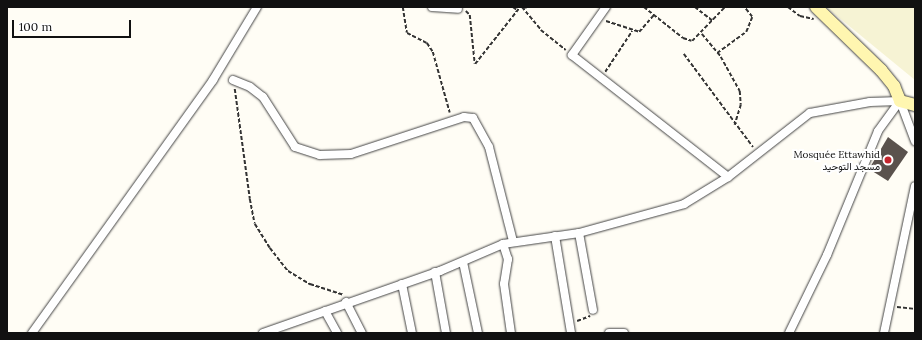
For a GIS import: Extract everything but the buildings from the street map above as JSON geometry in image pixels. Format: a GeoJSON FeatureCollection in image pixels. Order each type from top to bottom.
{"type":"FeatureCollection","features":[{"type":"Feature","properties":{"kind":"street"},"geometry":{"type":"LineString","coordinates":[[32,333],[213,80],[257,7]]}},
{"type":"Feature","properties":{"kind":"street"},"geometry":{"type":"LineString","coordinates":[[432,7],[458,9]]}},
{"type":"Feature","properties":{"kind":"street"},"geometry":{"type":"LineString","coordinates":[[606,7],[572,55],[728,177]]}},
{"type":"Feature","properties":{"kind":"street"},"geometry":{"type":"LineString","coordinates":[[816,7],[882,70],[894,86],[915,141]]}},
{"type":"Feature","properties":{"kind":"street"},"geometry":{"type":"LineString","coordinates":[[233,80],[250,87],[263,98],[295,147],[320,155],[351,154],[469,116],[476,122],[489,147],[513,241]]}},
{"type":"Feature","properties":{"kind":"street"},"geometry":{"type":"LineString","coordinates":[[789,333],[826,255],[878,131],[900,101]]}},
{"type":"Feature","properties":{"kind":"street"},"geometry":{"type":"LineString","coordinates":[[263,333],[346,302],[463,262],[502,244],[513,241],[579,233],[684,204],[728,177],[810,113],[870,102],[900,101],[915,105]]}},
{"type":"Feature","properties":{"kind":"street"},"geometry":{"type":"LineString","coordinates":[[884,333],[889,306],[907,234],[915,186]]}},
{"type":"Feature","properties":{"kind":"street"},"geometry":{"type":"LineString","coordinates":[[579,233],[593,310]]}},
{"type":"Feature","properties":{"kind":"street"},"geometry":{"type":"LineString","coordinates":[[555,236],[571,333]]}},
{"type":"Feature","properties":{"kind":"street"},"geometry":{"type":"LineString","coordinates":[[502,244],[508,260],[504,284],[511,333]]}},
{"type":"Feature","properties":{"kind":"street"},"geometry":{"type":"LineString","coordinates":[[463,262],[478,333]]}},
{"type":"Feature","properties":{"kind":"street"},"geometry":{"type":"LineString","coordinates":[[435,272],[446,333]]}},
{"type":"Feature","properties":{"kind":"street"},"geometry":{"type":"LineString","coordinates":[[402,284],[412,333]]}},
{"type":"Feature","properties":{"kind":"street"},"geometry":{"type":"LineString","coordinates":[[346,302],[362,333]]}},
{"type":"Feature","properties":{"kind":"street"},"geometry":{"type":"LineString","coordinates":[[325,311],[337,333]]}},
{"type":"Feature","properties":{"kind":"street"},"geometry":{"type":"LineString","coordinates":[[609,333],[624,333]]}},
{"type":"Feature","properties":{"kind":"path"},"geometry":{"type":"LineString","coordinates":[[404,7],[407,33],[427,43],[433,52],[452,121]]}},
{"type":"Feature","properties":{"kind":"path"},"geometry":{"type":"LineString","coordinates":[[513,7],[518,10]]}},
{"type":"Feature","properties":{"kind":"path"},"geometry":{"type":"LineString","coordinates":[[458,9],[467,11],[470,15],[475,64],[518,10],[522,7],[528,7]]}},
{"type":"Feature","properties":{"kind":"path"},"geometry":{"type":"LineString","coordinates":[[522,7],[541,30],[572,55]]}},
{"type":"Feature","properties":{"kind":"path"},"geometry":{"type":"LineString","coordinates":[[644,7],[686,40],[692,41],[725,7]]}},
{"type":"Feature","properties":{"kind":"path"},"geometry":{"type":"LineString","coordinates":[[695,7],[713,21]]}},
{"type":"Feature","properties":{"kind":"path"},"geometry":{"type":"LineString","coordinates":[[717,52],[746,32],[752,17],[744,7]]}},
{"type":"Feature","properties":{"kind":"path"},"geometry":{"type":"LineString","coordinates":[[788,7],[807,19],[827,17]]}},
{"type":"Feature","properties":{"kind":"path"},"geometry":{"type":"LineString","coordinates":[[598,18],[632,31],[642,31],[654,15]]}},
{"type":"Feature","properties":{"kind":"path"},"geometry":{"type":"LineString","coordinates":[[600,78],[632,31]]}},
{"type":"Feature","properties":{"kind":"path"},"geometry":{"type":"LineString","coordinates":[[701,33],[717,52],[740,91],[741,105],[735,125]]}},
{"type":"Feature","properties":{"kind":"path"},"geometry":{"type":"LineString","coordinates":[[684,54],[735,125],[758,153]]}},
{"type":"Feature","properties":{"kind":"path"},"geometry":{"type":"LineString","coordinates":[[233,80],[256,224],[270,248],[288,271],[310,284],[356,299]]}},
{"type":"Feature","properties":{"kind":"path"},"geometry":{"type":"LineString","coordinates":[[889,306],[915,309]]}},
{"type":"Feature","properties":{"kind":"path"},"geometry":{"type":"LineString","coordinates":[[569,322],[587,318],[593,310]]}},
{"type":"Feature","properties":{"kind":"shaded area"},"geometry":{"type":"Polygon","coordinates":[[[826,7],[915,7],[915,80],[826,7]]]}},
{"type":"Feature","properties":{"kind":"place","name":"Mosquée Ettawhid مسجد التوحيد"},"geometry":{"type":"Point","coordinates":[888,160]}}]}
